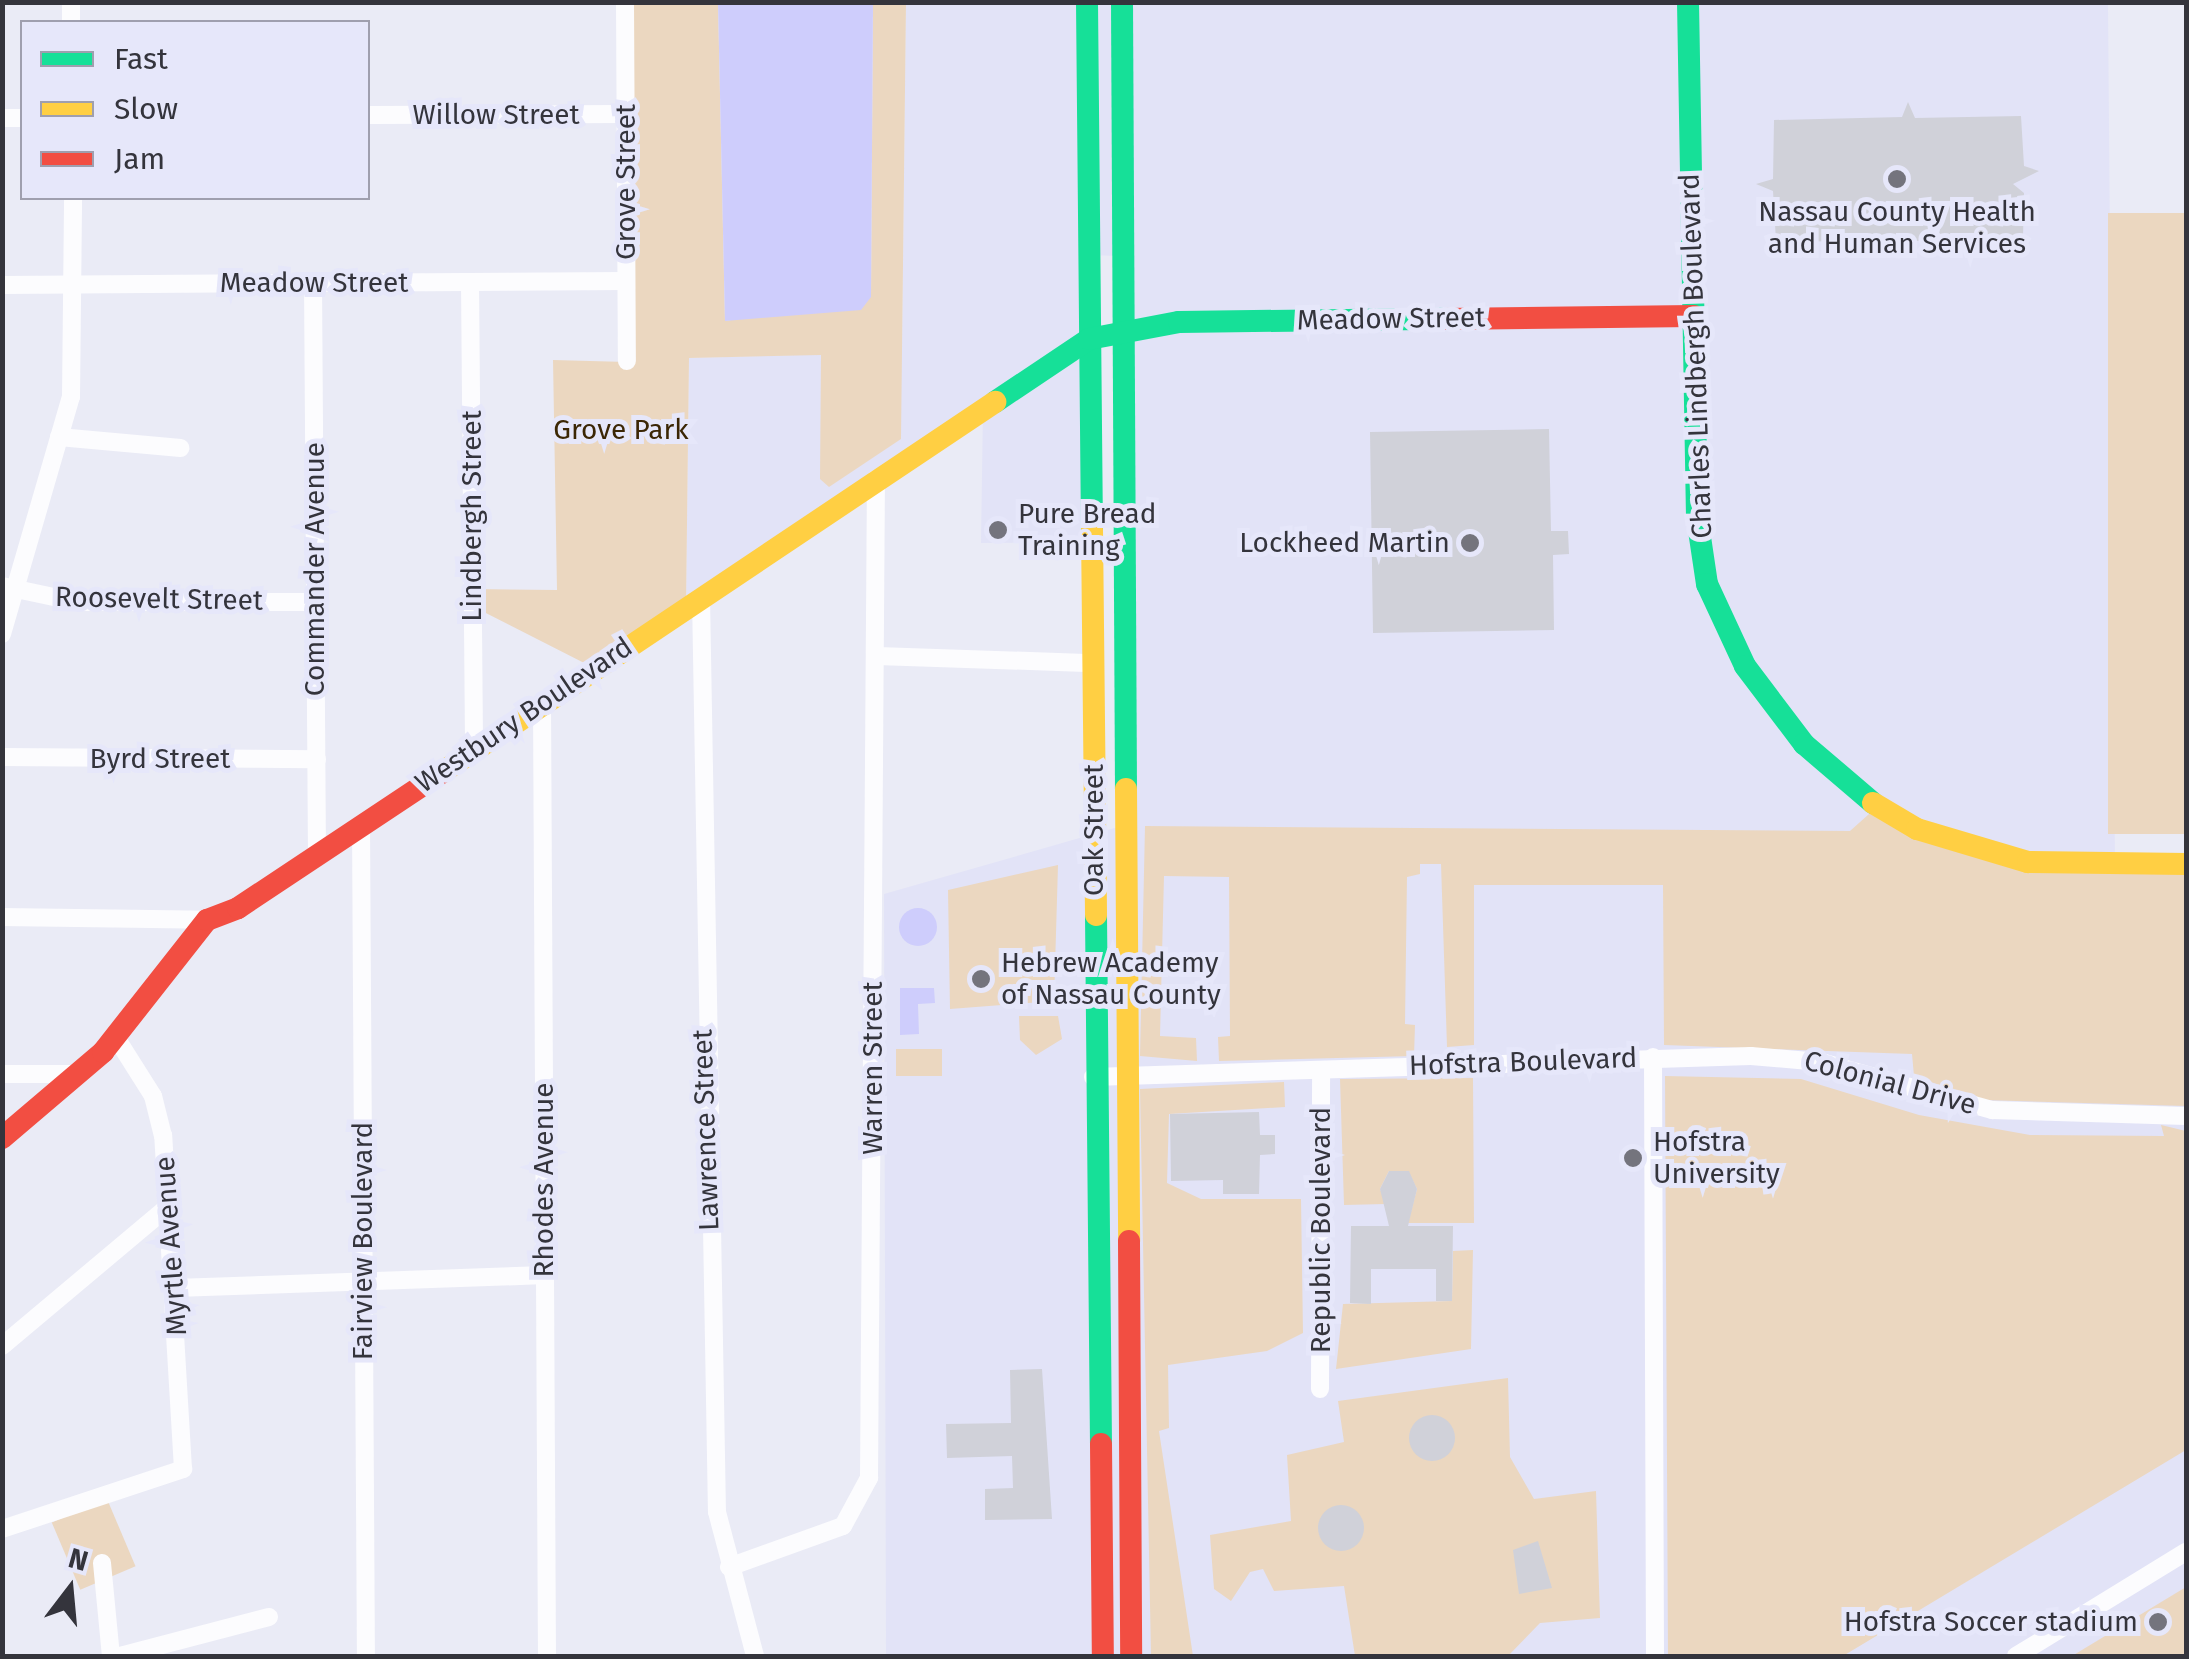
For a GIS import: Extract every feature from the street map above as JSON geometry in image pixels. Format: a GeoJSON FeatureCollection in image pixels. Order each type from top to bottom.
{"type":"FeatureCollection","features":[{"type":"Feature","properties":{"kind":"street","name":"Grove Street"},"geometry":{"type":"LineString","coordinates":[[625,2],[627,361]]}},
{"type":"Feature","properties":{"kind":"street","name":"Oak Street"},"geometry":{"type":"LineString","coordinates":[[1087,2],[1094,663],[1093,1077],[1103,1656]]}},
{"type":"Feature","properties":{"kind":"street","name":"Oak Street"},"geometry":{"type":"LineString","coordinates":[[1122,2],[1118,332],[1131,1656]]}},
{"type":"Feature","properties":{"kind":"street","name":"Charles Lindbergh Boulevard"},"geometry":{"type":"LineString","coordinates":[[1688,2],[1697,517],[1708,584],[1745,666],[1804,744],[1866,799],[1957,846],[2028,862],[2186,864]]}},
{"type":"Feature","properties":{"kind":"street"},"geometry":{"type":"LineString","coordinates":[[1088,40],[1122,38]]}},
{"type":"Feature","properties":{"kind":"street","name":"Willow Street"},"geometry":{"type":"LineString","coordinates":[[370,116],[626,114]]}},
{"type":"Feature","properties":{"kind":"street"},"geometry":{"type":"LineString","coordinates":[[2,634],[9,588],[74,379],[73,200]]}},
{"type":"Feature","properties":{"kind":"street","name":"Meadow Street"},"geometry":{"type":"LineString","coordinates":[[2,285],[626,280]]}},
{"type":"Feature","properties":{"kind":"street","name":"Lindbergh Street"},"geometry":{"type":"LineString","coordinates":[[470,282],[474,750]]}},
{"type":"Feature","properties":{"kind":"street","name":"Commander Avenue"},"geometry":{"type":"LineString","coordinates":[[313,283],[317,854]]}},
{"type":"Feature","properties":{"kind":"street","name":"Meadow Street"},"geometry":{"type":"LineString","coordinates":[[1089,339],[1178,322],[1694,316]]}},
{"type":"Feature","properties":{"kind":"street","name":"Westbury Boulevard"},"geometry":{"type":"LineString","coordinates":[[2,1138],[115,1036],[207,920],[238,908],[1089,339]]}},
{"type":"Feature","properties":{"kind":"street"},"geometry":{"type":"LineString","coordinates":[[1041,368],[1077,374],[1090,392]]}},
{"type":"Feature","properties":{"kind":"street"},"geometry":{"type":"LineString","coordinates":[[59,437],[181,448]]}},
{"type":"Feature","properties":{"kind":"street","name":"Warren Street"},"geometry":{"type":"LineString","coordinates":[[728,1567],[843,1526],[870,1478],[876,479]]}},
{"type":"Feature","properties":{"kind":"street","name":"Roosevelt Street"},"geometry":{"type":"LineString","coordinates":[[9,588],[77,602],[316,602]]}},
{"type":"Feature","properties":{"kind":"street","name":"Lawrence Street"},"geometry":{"type":"LineString","coordinates":[[700,598],[713,1413],[728,1567],[755,1656]]}},
{"type":"Feature","properties":{"kind":"street"},"geometry":{"type":"LineString","coordinates":[[877,656],[1094,663]]}},
{"type":"Feature","properties":{"kind":"street","name":"Rhodes Avenue"},"geometry":{"type":"LineString","coordinates":[[542,704],[547,1656]]}},
{"type":"Feature","properties":{"kind":"street","name":"Byrd Street"},"geometry":{"type":"LineString","coordinates":[[2,757],[317,759]]}},
{"type":"Feature","properties":{"kind":"street","name":"Fairview Boulevard"},"geometry":{"type":"LineString","coordinates":[[361,825],[366,1656]]}},
{"type":"Feature","properties":{"kind":"street"},"geometry":{"type":"LineString","coordinates":[[2,917],[207,920]]}},
{"type":"Feature","properties":{"kind":"street","name":"Myrtle Avenue"},"geometry":{"type":"LineString","coordinates":[[2,1529],[184,1469],[171,1204],[153,1096],[115,1036]]}},
{"type":"Feature","properties":{"kind":"street","name":"Hofstra Boulevard"},"geometry":{"type":"LineString","coordinates":[[1093,1077],[1654,1058],[1655,1656]]}},
{"type":"Feature","properties":{"kind":"street","name":"Colonial Drive"},"geometry":{"type":"LineString","coordinates":[[1654,1058],[1821,1062],[1926,1096],[2032,1114],[2186,1116]]}},
{"type":"Feature","properties":{"kind":"street","name":"Republic Boulevard"},"geometry":{"type":"LineString","coordinates":[[1320,1389],[1321,1070]]}},
{"type":"Feature","properties":{"kind":"street"},"geometry":{"type":"LineString","coordinates":[[2,1074],[77,1074]]}},
{"type":"Feature","properties":{"kind":"street"},"geometry":{"type":"LineString","coordinates":[[2,1346],[171,1204]]}},
{"type":"Feature","properties":{"kind":"street"},"geometry":{"type":"LineString","coordinates":[[175,1288],[545,1276]]}},
{"type":"Feature","properties":{"kind":"street"},"geometry":{"type":"LineString","coordinates":[[1103,1550],[1129,1550]]}},
{"type":"Feature","properties":{"kind":"street"},"geometry":{"type":"LineString","coordinates":[[2016,1656],[2186,1552]]}},
{"type":"Feature","properties":{"kind":"street"},"geometry":{"type":"LineString","coordinates":[[102,1563],[112,1656]]}},
{"type":"Feature","properties":{"kind":"street"},"geometry":{"type":"LineString","coordinates":[[120,1656],[269,1617]]}},
{"type":"Feature","properties":{"kind":"shaded area"},"geometry":{"type":"Polygon","coordinates":[[[906,3],[2108,3],[2115,865],[2186,864],[2186,1656],[886,1656],[884,894],[1118,827],[1117,256],[1092,255],[1092,542],[981,543],[983,408],[686,607],[689,358],[902,352],[906,3]]]}},
{"type":"Feature","properties":{"kind":"green space","name":"Grove Park"},"geometry":{"type":"Polygon","coordinates":[[[625,3],[718,3],[725,321],[871,297],[873,3],[906,3],[901,439],[829,487],[820,479],[821,355],[689,358],[686,607],[594,668],[472,606],[472,589],[557,590],[553,360],[627,362],[625,3]]]}},
{"type":"Feature","properties":{"kind":"green space"},"geometry":{"type":"Polygon","coordinates":[[[2108,213],[2186,213],[2186,834],[2108,834],[2108,213]]]}},
{"type":"Feature","properties":{"kind":"green space"},"geometry":{"type":"Polygon","coordinates":[[[1878,806],[1957,846],[2186,864],[2186,1106],[1982,1100],[1914,1076],[1912,1054],[1664,1045],[1663,885],[1474,885],[1474,1045],[1447,1047],[1441,864],[1420,864],[1420,874],[1407,877],[1405,1024],[1415,1025],[1414,1056],[1219,1061],[1218,1037],[1230,1036],[1229,877],[1164,876],[1160,1036],[1196,1038],[1197,1061],[1140,1056],[1145,826],[1850,831],[1878,806]]]}},
{"type":"Feature","properties":{"kind":"green space"},"geometry":{"type":"Polygon","coordinates":[[[1058,865],[1054,1001],[950,1009],[948,890],[1058,865]]]}},
{"type":"Feature","properties":{"kind":"green space"},"geometry":{"type":"Polygon","coordinates":[[[1019,1016],[1058,1016],[1062,1039],[1036,1055],[1020,1040],[1019,1016]]]}},
{"type":"Feature","properties":{"kind":"green space"},"geometry":{"type":"Polygon","coordinates":[[[896,1049],[942,1049],[942,1076],[896,1076],[896,1049]]]}},
{"type":"Feature","properties":{"kind":"green space"},"geometry":{"type":"Polygon","coordinates":[[[1665,1076],[1801,1079],[1919,1115],[2030,1135],[2164,1136],[2161,1125],[2186,1131],[2186,1450],[1843,1656],[1668,1656],[1665,1076]]]}},
{"type":"Feature","properties":{"kind":"green space"},"geometry":{"type":"Polygon","coordinates":[[[1473,1078],[1474,1223],[1408,1223],[1417,1189],[1408,1171],[1389,1171],[1380,1189],[1386,1204],[1344,1205],[1340,1079],[1473,1078]]]}},
{"type":"Feature","properties":{"kind":"green space"},"geometry":{"type":"Polygon","coordinates":[[[1284,1082],[1285,1107],[1169,1114],[1167,1183],[1201,1199],[1301,1199],[1303,1333],[1267,1351],[1168,1365],[1169,1428],[1159,1431],[1193,1656],[1151,1656],[1140,1089],[1284,1082]]]}},
{"type":"Feature","properties":{"kind":"green space"},"geometry":{"type":"Polygon","coordinates":[[[1473,1250],[1471,1349],[1336,1369],[1343,1304],[1452,1301],[1453,1251],[1473,1250]]]}},
{"type":"Feature","properties":{"kind":"green space"},"geometry":{"type":"Polygon","coordinates":[[[1508,1378],[1510,1457],[1534,1499],[1596,1491],[1600,1618],[1540,1623],[1508,1656],[1355,1656],[1344,1586],[1274,1591],[1263,1569],[1250,1572],[1231,1601],[1214,1589],[1210,1535],[1291,1521],[1287,1455],[1344,1442],[1338,1401],[1508,1378]]]}},
{"type":"Feature","properties":{"kind":"green space"},"geometry":{"type":"Polygon","coordinates":[[[107,1499],[136,1566],[80,1590],[52,1522],[107,1499]]]}},
{"type":"Feature","properties":{"kind":"green space","name":"Hofstra Soccer stadium"},"geometry":{"type":"Polygon","coordinates":[[[2186,1587],[2186,1656],[2072,1656],[2186,1587]]]}},
{"type":"Feature","properties":{"kind":"water"},"geometry":{"type":"Polygon","coordinates":[[[718,3],[873,3],[871,297],[861,310],[725,321],[718,3]]]}},
{"type":"Feature","properties":{"kind":"water"},"geometry":{"type":"Polygon","coordinates":[[[918,908],[932,913],[937,927],[932,941],[918,946],[904,941],[899,927],[904,913],[918,908]]]}},
{"type":"Feature","properties":{"kind":"water"},"geometry":{"type":"Polygon","coordinates":[[[900,988],[934,988],[935,1003],[918,1004],[919,1034],[900,1035],[900,988]]]}},
{"type":"Feature","properties":{"kind":"building","name":"Nassau County Health and Human Services"},"geometry":{"type":"Polygon","coordinates":[[[1908,102],[1915,118],[2021,116],[2024,166],[2039,171],[2013,184],[2024,193],[2023,238],[1913,241],[1907,250],[1897,242],[1776,241],[1773,191],[1756,184],[1773,179],[1774,120],[1902,117],[1908,102]]]}},
{"type":"Feature","properties":{"kind":"building","name":"Lockheed Martin"},"geometry":{"type":"Polygon","coordinates":[[[1549,429],[1551,531],[1568,531],[1569,554],[1553,555],[1554,630],[1373,633],[1370,432],[1549,429]]]}},
{"type":"Feature","properties":{"kind":"building"},"geometry":{"type":"Polygon","coordinates":[[[1259,1112],[1260,1135],[1275,1135],[1275,1154],[1260,1155],[1259,1194],[1223,1194],[1223,1180],[1171,1181],[1170,1114],[1259,1112]]]}},
{"type":"Feature","properties":{"kind":"building"},"geometry":{"type":"Polygon","coordinates":[[[1389,1171],[1409,1171],[1417,1189],[1408,1226],[1453,1226],[1452,1301],[1436,1301],[1436,1269],[1371,1269],[1371,1304],[1350,1303],[1351,1226],[1389,1226],[1380,1189],[1389,1171]]]}},
{"type":"Feature","properties":{"kind":"building"},"geometry":{"type":"Polygon","coordinates":[[[1042,1369],[1052,1519],[985,1520],[985,1489],[1013,1488],[1012,1456],[947,1458],[946,1424],[1011,1423],[1010,1370],[1042,1369]]]}},
{"type":"Feature","properties":{"kind":"building"},"geometry":{"type":"Polygon","coordinates":[[[1432,1415],[1448,1422],[1455,1438],[1448,1454],[1432,1461],[1416,1454],[1409,1438],[1416,1422],[1432,1415]]]}},
{"type":"Feature","properties":{"kind":"building"},"geometry":{"type":"Polygon","coordinates":[[[1341,1505],[1357,1512],[1364,1528],[1357,1544],[1341,1551],[1325,1544],[1318,1528],[1325,1512],[1341,1505]]]}},
{"type":"Feature","properties":{"kind":"building"},"geometry":{"type":"Polygon","coordinates":[[[1538,1541],[1552,1588],[1519,1594],[1513,1550],[1538,1541]]]}},
{"type":"Feature","properties":{"kind":"traffic: fast"},"geometry":{"type":"LineString","coordinates":[[1087,2],[1092,530]]}},
{"type":"Feature","properties":{"kind":"traffic: fast"},"geometry":{"type":"LineString","coordinates":[[1122,2],[1126,789]]}},
{"type":"Feature","properties":{"kind":"traffic: fast"},"geometry":{"type":"LineString","coordinates":[[1688,2],[1697,517],[1707,584],[1745,666],[1804,744],[1873,803]]}},
{"type":"Feature","properties":{"kind":"traffic: fast"},"geometry":{"type":"LineString","coordinates":[[995,402],[1089,339],[1179,322],[1443,319]]}},
{"type":"Feature","properties":{"kind":"traffic: fast"},"geometry":{"type":"LineString","coordinates":[[1096,915],[1101,1444]]}},
{"type":"Feature","properties":{"kind":"traffic: slow"},"geometry":{"type":"LineString","coordinates":[[447,769],[995,402]]}},
{"type":"Feature","properties":{"kind":"traffic: slow"},"geometry":{"type":"LineString","coordinates":[[1092,530],[1096,915]]}},
{"type":"Feature","properties":{"kind":"traffic: slow"},"geometry":{"type":"LineString","coordinates":[[1126,789],[1129,1241]]}},
{"type":"Feature","properties":{"kind":"traffic: slow"},"geometry":{"type":"LineString","coordinates":[[1873,803],[1917,829],[2028,862],[2186,864]]}},
{"type":"Feature","properties":{"kind":"traffic: jam"},"geometry":{"type":"LineString","coordinates":[[1443,319],[1694,316]]}},
{"type":"Feature","properties":{"kind":"traffic: jam"},"geometry":{"type":"LineString","coordinates":[[2,1138],[103,1052],[207,920],[238,908],[447,769]]}},
{"type":"Feature","properties":{"kind":"traffic: jam"},"geometry":{"type":"LineString","coordinates":[[1129,1241],[1131,1656]]}},
{"type":"Feature","properties":{"kind":"traffic: jam"},"geometry":{"type":"LineString","coordinates":[[1101,1444],[1103,1656]]}},
{"type":"Feature","properties":{"kind":"place","name":"Nassau County Health and Human Services"},"geometry":{"type":"Point","coordinates":[1897,179]}},
{"type":"Feature","properties":{"kind":"place","name":"Pure Bread Training"},"geometry":{"type":"Point","coordinates":[998,530]}},
{"type":"Feature","properties":{"kind":"place","name":"Lockheed Martin"},"geometry":{"type":"Point","coordinates":[1470,543]}},
{"type":"Feature","properties":{"kind":"place","name":"Hebrew Academy of Nassau County"},"geometry":{"type":"Point","coordinates":[981,979]}},
{"type":"Feature","properties":{"kind":"place","name":"Hofstra University"},"geometry":{"type":"Point","coordinates":[1633,1158]}},
{"type":"Feature","properties":{"kind":"place","name":"Hofstra Soccer stadium"},"geometry":{"type":"Point","coordinates":[2158,1622]}}]}
